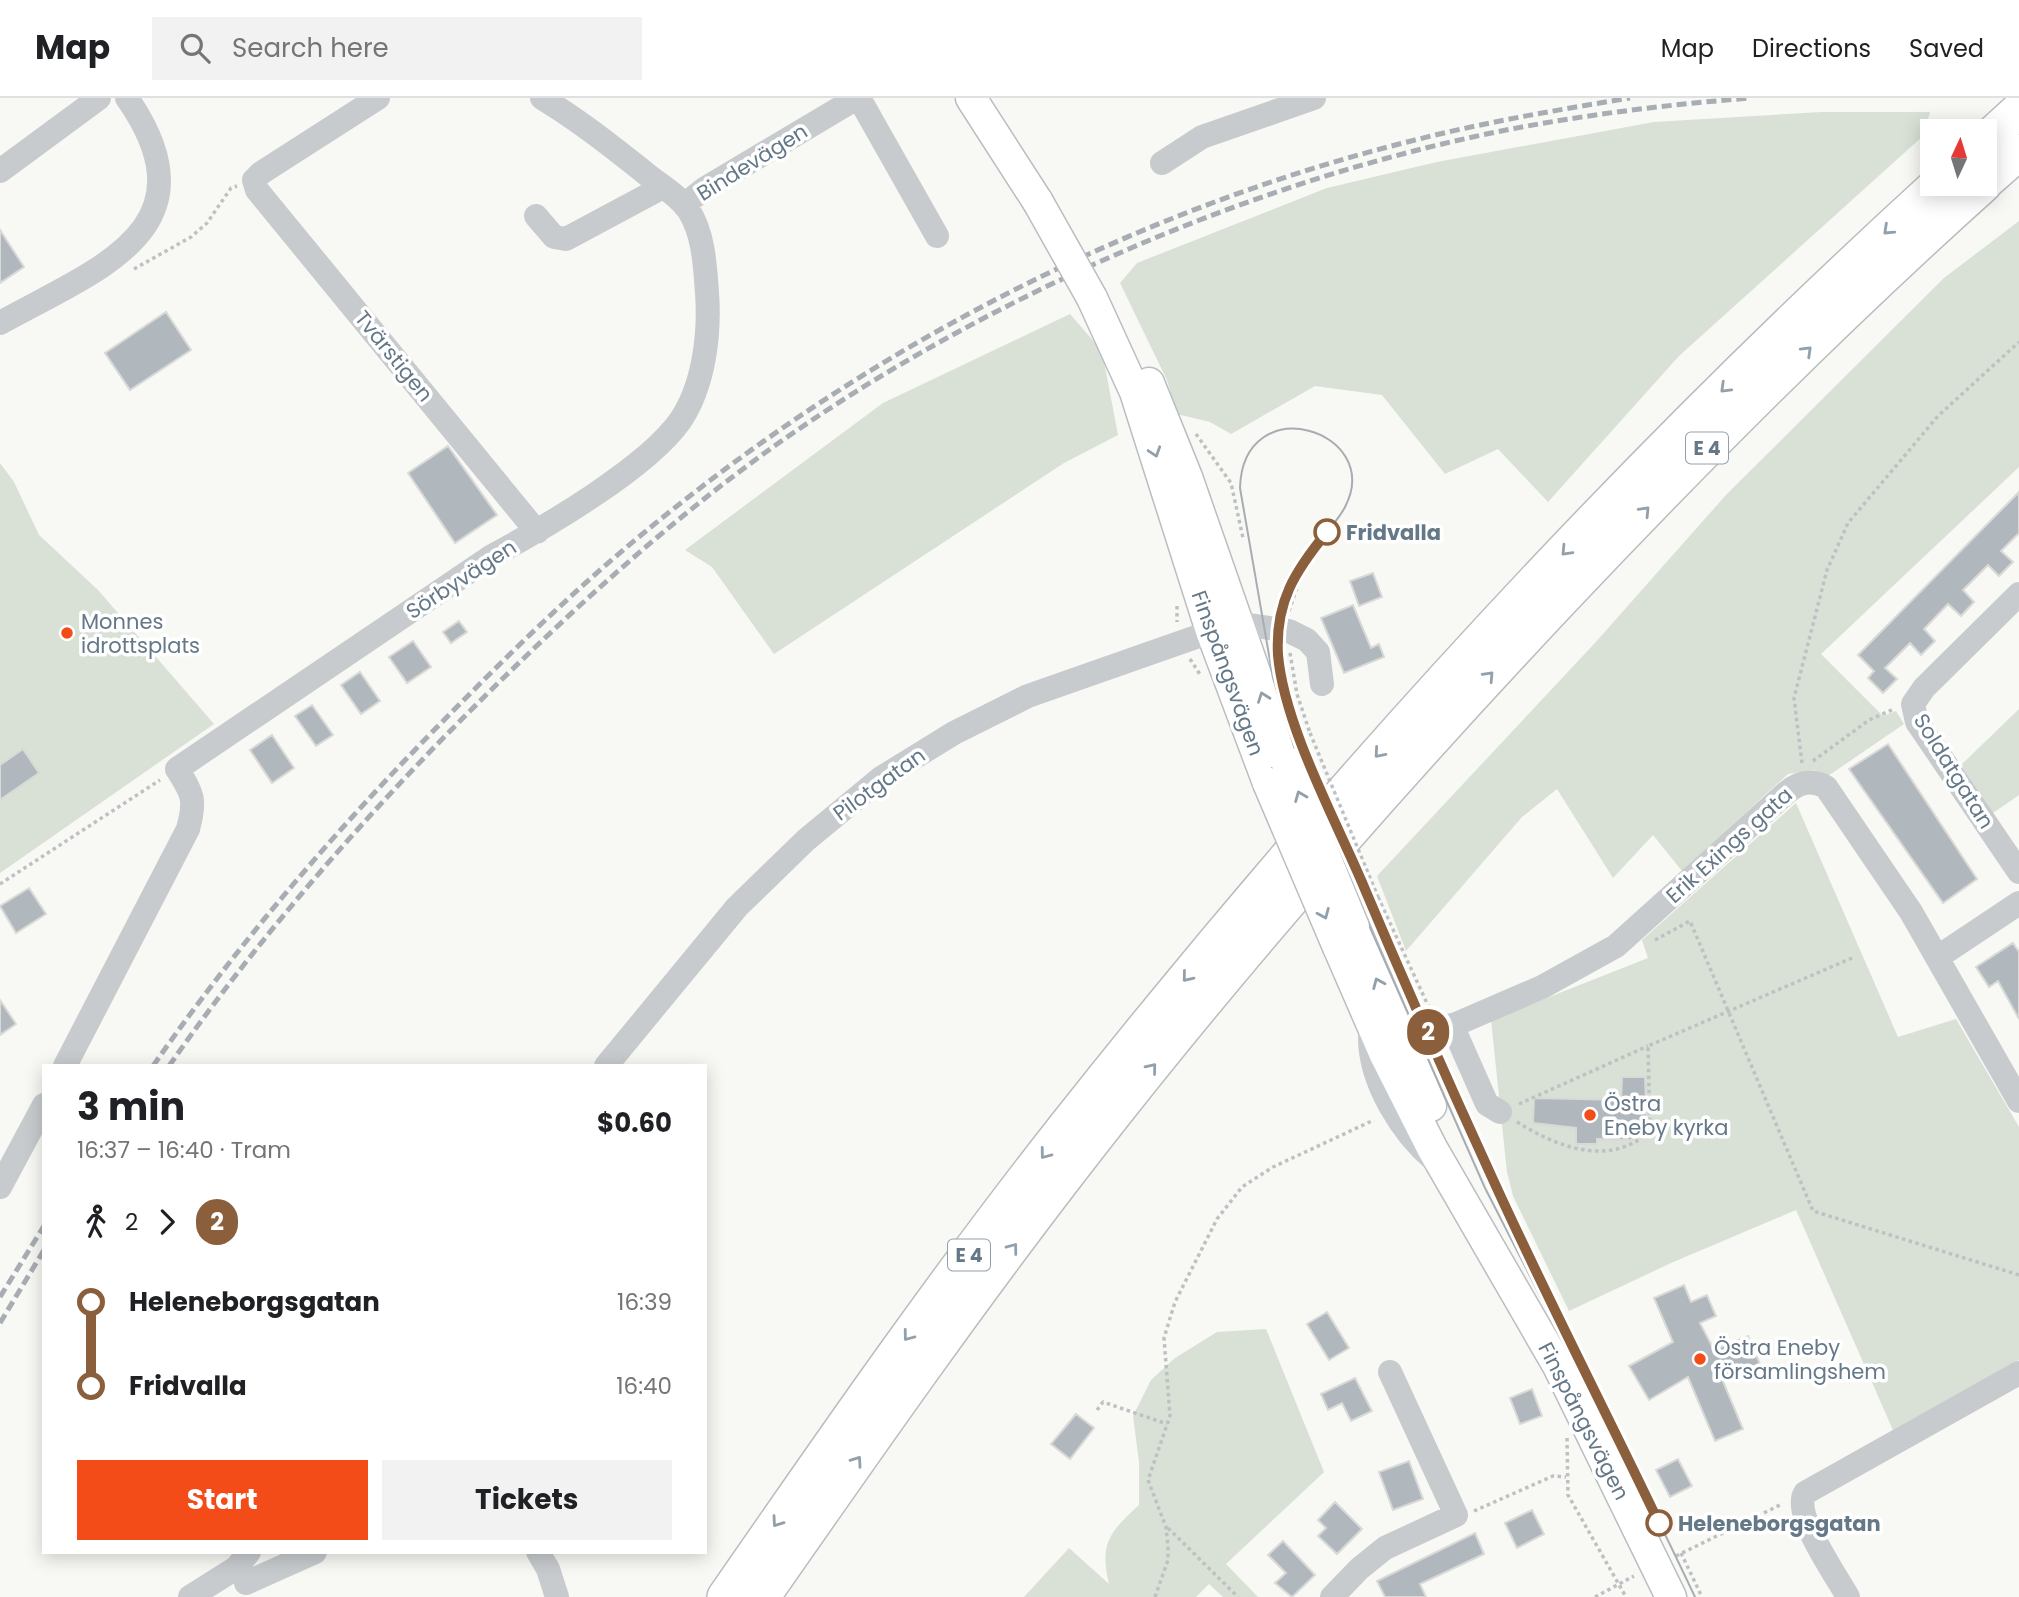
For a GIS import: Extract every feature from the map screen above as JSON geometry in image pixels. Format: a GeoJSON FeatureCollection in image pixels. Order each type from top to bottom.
{"type":"FeatureCollection","features":[{"type":"Feature","properties":{"kind":"highway"},"geometry":{"type":"LineString","coordinates":[[1997,130],[2019,110]]}},
{"type":"Feature","properties":{"kind":"highway","name":"E 4"},"geometry":{"type":"LineString","coordinates":[[1997,171],[2019,152]]}},
{"type":"Feature","properties":{"kind":"highway","name":"E 4"},"geometry":{"type":"LineString","coordinates":[[724,1597],[882,1370],[1064,1129],[1230,924],[1424,701],[1648,464],[1926,196]]}},
{"type":"Feature","properties":{"kind":"highway","name":"E 4"},"geometry":{"type":"LineString","coordinates":[[762,1597],[899,1401],[1088,1147],[1293,898],[1442,726],[1681,474],[1905,254],[1970,196]]}},
{"type":"Feature","properties":{"kind":"main road","name":"Finspångsvägen"},"geometry":{"type":"LineString","coordinates":[[971,98],[1044,199]]}},
{"type":"Feature","properties":{"kind":"main road","name":"Finspångsvägen"},"geometry":{"type":"LineString","coordinates":[[988,98],[1097,293],[1277,772],[1444,1169],[1558,1366],[1671,1597]]}},
{"type":"Feature","properties":{"kind":"main road","name":"Finspångsvägen"},"geometry":{"type":"LineString","coordinates":[[1346,937],[1370,1020],[1395,1051],[1492,1248]]}},
{"type":"Feature","properties":{"kind":"street"},"geometry":{"type":"LineString","coordinates":[[0,171],[99,98]]}},
{"type":"Feature","properties":{"kind":"street"},"geometry":{"type":"LineString","coordinates":[[0,323],[103,266],[124,251],[142,232],[155,208],[160,182],[156,149],[127,98]]}},
{"type":"Feature","properties":{"kind":"street","name":"Tvärstigen"},"geometry":{"type":"LineString","coordinates":[[377,98],[254,180],[257,190],[537,532]]}},
{"type":"Feature","properties":{"kind":"street","name":"Sörbyvägen"},"geometry":{"type":"LineString","coordinates":[[177,769],[492,556],[537,532],[649,454],[681,420],[692,398],[704,350],[708,307],[698,231],[684,205],[663,187],[601,138],[542,98]]}},
{"type":"Feature","properties":{"kind":"street"},"geometry":{"type":"LineString","coordinates":[[858,98],[937,236]]}},
{"type":"Feature","properties":{"kind":"street","name":"Bindevägen"},"geometry":{"type":"LineString","coordinates":[[684,205],[704,189],[858,98]]}},
{"type":"Feature","properties":{"kind":"street"},"geometry":{"type":"LineString","coordinates":[[1162,163],[1202,137],[1314,98]]}},
{"type":"Feature","properties":{"kind":"street"},"geometry":{"type":"LineString","coordinates":[[536,216],[554,237],[566,239],[663,187]]}},
{"type":"Feature","properties":{"kind":"street"},"geometry":{"type":"LineString","coordinates":[[1913,704],[1924,688],[2019,594]]}},
{"type":"Feature","properties":{"kind":"street"},"geometry":{"type":"LineString","coordinates":[[1224,627],[1289,631],[1307,640],[1318,652],[1322,684]]}},
{"type":"Feature","properties":{"kind":"street","name":"Pilotgatan"},"geometry":{"type":"LineString","coordinates":[[608,1064],[737,906],[806,840],[881,778],[954,733],[1028,696],[1224,627]]}},
{"type":"Feature","properties":{"kind":"street","name":"Soldatgatan"},"geometry":{"type":"LineString","coordinates":[[1913,704],[1917,722],[2019,872]]}},
{"type":"Feature","properties":{"kind":"street"},"geometry":{"type":"LineString","coordinates":[[66,1064],[188,829],[194,808],[192,793],[177,769]]}},
{"type":"Feature","properties":{"kind":"street","name":"Erik Exings gata"},"geometry":{"type":"LineString","coordinates":[[1395,1051],[1542,987],[1616,946],[1786,793],[1804,782],[1826,788],[1938,957],[2019,1101]]}},
{"type":"Feature","properties":{"kind":"street"},"geometry":{"type":"LineString","coordinates":[[1938,957],[2019,903]]}},
{"type":"Feature","properties":{"kind":"street"},"geometry":{"type":"LineString","coordinates":[[1370,1020],[1370,1057],[1400,1125],[1416,1145],[1444,1169]]}},
{"type":"Feature","properties":{"kind":"street"},"geometry":{"type":"LineString","coordinates":[[1446,1028],[1487,1104],[1500,1112]]}},
{"type":"Feature","properties":{"kind":"street"},"geometry":{"type":"LineString","coordinates":[[0,1187],[42,1109]]}},
{"type":"Feature","properties":{"kind":"street"},"geometry":{"type":"LineString","coordinates":[[1332,1597],[1359,1569],[1385,1548],[1456,1515],[1390,1372]]}},
{"type":"Feature","properties":{"kind":"street"},"geometry":{"type":"LineString","coordinates":[[1848,1597],[1802,1515],[1801,1500],[1812,1487],[2019,1373]]}},
{"type":"Feature","properties":{"kind":"street"},"geometry":{"type":"LineString","coordinates":[[190,1597],[309,1554]]}},
{"type":"Feature","properties":{"kind":"street"},"geometry":{"type":"LineString","coordinates":[[539,1554],[548,1569],[557,1597]]}},
{"type":"Feature","properties":{"kind":"path"},"geometry":{"type":"LineString","coordinates":[[1804,782],[1794,698],[1827,570],[1848,523],[1938,416],[2019,342]]}},
{"type":"Feature","properties":{"kind":"path"},"geometry":{"type":"LineString","coordinates":[[1190,428],[1206,444],[1231,483],[1242,538]]}},
{"type":"Feature","properties":{"kind":"path"},"geometry":{"type":"LineString","coordinates":[[1804,782],[1810,764],[1826,748],[1869,720],[1889,710],[1913,704]]}},
{"type":"Feature","properties":{"kind":"path"},"geometry":{"type":"LineString","coordinates":[[1310,733],[1378,897],[1446,1028]]}},
{"type":"Feature","properties":{"kind":"path"},"geometry":{"type":"LineString","coordinates":[[0,884],[177,769]]}},
{"type":"Feature","properties":{"kind":"path"},"geometry":{"type":"LineString","coordinates":[[1616,946],[1633,948],[1644,945],[1690,921],[1813,1211],[2019,1275]]}},
{"type":"Feature","properties":{"kind":"path"},"geometry":{"type":"LineString","coordinates":[[1500,1112],[1852,958]]}},
{"type":"Feature","properties":{"kind":"path"},"geometry":{"type":"LineString","coordinates":[[1500,1112],[1547,1139],[1576,1150],[1628,1147],[1650,1131],[1648,1046]]}},
{"type":"Feature","properties":{"kind":"path"},"geometry":{"type":"LineString","coordinates":[[1156,1597],[1168,1560],[1166,1527],[1148,1480],[1167,1424],[1171,1403],[1164,1354],[1167,1325],[1185,1281],[1217,1219],[1254,1177],[1394,1111]]}},
{"type":"Feature","properties":{"kind":"path"},"geometry":{"type":"LineString","coordinates":[[1097,1410],[1103,1402],[1167,1424]]}},
{"type":"Feature","properties":{"kind":"path"},"geometry":{"type":"LineString","coordinates":[[1456,1515],[1480,1510],[1553,1476],[1566,1477]]}},
{"type":"Feature","properties":{"kind":"path"},"geometry":{"type":"LineString","coordinates":[[1702,1597],[1681,1553],[1773,1506],[1801,1500]]}},
{"type":"Feature","properties":{"kind":"path"},"geometry":{"type":"LineString","coordinates":[[1166,1527],[1238,1597]]}},
{"type":"Feature","properties":{"kind":"path"},"geometry":{"type":"LineString","coordinates":[[1595,1597],[1620,1583],[1626,1597]]}},
{"type":"Feature","properties":{"kind":"shaded area"},"geometry":{"type":"Polygon","coordinates":[[[1822,112],[1930,112],[1928,119],[1920,119],[1920,139],[1679,356],[1548,502],[1498,449],[1445,474],[1382,395],[1315,386],[1231,434],[1210,422],[1177,414],[1167,380],[1120,283],[1137,263],[1327,188],[1437,162],[1654,122],[1822,112]]]}},
{"type":"Feature","properties":{"kind":"shaded area"},"geometry":{"type":"Polygon","coordinates":[[[2019,221],[2019,467],[1821,654],[1883,716],[1896,711],[1904,724],[1828,776],[1814,770],[1788,774],[1682,871],[1653,835],[1613,878],[1557,789],[1522,817],[1406,951],[1377,876],[1594,644],[1726,495],[1944,278],[2019,221]]]}},
{"type":"Feature","properties":{"kind":"shaded area"},"geometry":{"type":"Polygon","coordinates":[[[1070,314],[1102,351],[1118,435],[1064,463],[774,654],[712,567],[685,550],[883,403],[1070,314]]]}},
{"type":"Feature","properties":{"kind":"shaded area","name":"Monnes idrottsplats"},"geometry":{"type":"Polygon","coordinates":[[[0,463],[14,482],[39,535],[98,590],[214,724],[0,873],[0,463]]]}},
{"type":"Feature","properties":{"kind":"shaded area"},"geometry":{"type":"Polygon","coordinates":[[[2019,709],[2019,795],[1993,813],[1961,765],[2019,709]]]}},
{"type":"Feature","properties":{"kind":"shaded area"},"geometry":{"type":"Polygon","coordinates":[[[1796,803],[1898,1037],[1956,1019],[2019,1127],[2019,1360],[1893,1430],[1796,1210],[1671,1263],[1569,1311],[1513,1196],[1507,1172],[1491,1020],[1648,958],[1642,940],[1796,803]]]}},
{"type":"Feature","properties":{"kind":"shaded area"},"geometry":{"type":"Polygon","coordinates":[[[1266,1329],[1324,1472],[1226,1564],[1258,1597],[1223,1597],[1209,1584],[1196,1597],[1024,1597],[1069,1548],[1109,1584],[1105,1558],[1109,1539],[1139,1505],[1139,1462],[1133,1416],[1151,1380],[1175,1358],[1217,1332],[1266,1329]]]}},
{"type":"Feature","properties":{"kind":"building"},"geometry":{"type":"Polygon","coordinates":[[[0,230],[24,267],[0,283],[0,230]]]}},
{"type":"Feature","properties":{"kind":"building"},"geometry":{"type":"Polygon","coordinates":[[[166,312],[191,350],[130,390],[105,353],[166,312]]]}},
{"type":"Feature","properties":{"kind":"building"},"geometry":{"type":"Polygon","coordinates":[[[448,446],[497,515],[455,543],[408,473],[448,446]]]}},
{"type":"Feature","properties":{"kind":"building"},"geometry":{"type":"Polygon","coordinates":[[[2019,492],[2019,533],[2001,551],[2013,562],[1999,576],[1988,565],[1963,590],[1974,602],[1961,616],[1948,604],[1924,629],[1935,641],[1921,655],[1910,643],[1885,668],[1897,679],[1883,693],[1868,678],[1874,671],[1858,655],[2019,492]]]}},
{"type":"Feature","properties":{"kind":"building"},"geometry":{"type":"Polygon","coordinates":[[[1373,573],[1382,597],[1359,606],[1350,581],[1373,573]]]}},
{"type":"Feature","properties":{"kind":"building"},"geometry":{"type":"Polygon","coordinates":[[[1353,605],[1371,648],[1379,644],[1384,657],[1344,673],[1321,618],[1353,605]]]}},
{"type":"Feature","properties":{"kind":"building"},"geometry":{"type":"Polygon","coordinates":[[[459,621],[467,632],[451,643],[443,632],[459,621]]]}},
{"type":"Feature","properties":{"kind":"building"},"geometry":{"type":"Polygon","coordinates":[[[413,641],[431,667],[407,683],[389,657],[413,641]]]}},
{"type":"Feature","properties":{"kind":"building"},"geometry":{"type":"Polygon","coordinates":[[[360,672],[380,701],[361,714],[341,685],[360,672]]]}},
{"type":"Feature","properties":{"kind":"building"},"geometry":{"type":"Polygon","coordinates":[[[312,705],[333,735],[316,746],[295,716],[312,705]]]}},
{"type":"Feature","properties":{"kind":"building"},"geometry":{"type":"Polygon","coordinates":[[[272,735],[294,768],[272,783],[250,750],[272,735]]]}},
{"type":"Feature","properties":{"kind":"building"},"geometry":{"type":"Polygon","coordinates":[[[1888,744],[1977,879],[1943,903],[1849,769],[1888,744]]]}},
{"type":"Feature","properties":{"kind":"building"},"geometry":{"type":"Polygon","coordinates":[[[23,749],[39,773],[0,800],[0,765],[23,749]]]}},
{"type":"Feature","properties":{"kind":"building"},"geometry":{"type":"Polygon","coordinates":[[[29,888],[46,914],[16,933],[0,906],[29,888]]]}},
{"type":"Feature","properties":{"kind":"building"},"geometry":{"type":"Polygon","coordinates":[[[2013,943],[2019,952],[2019,1019],[1998,981],[1989,987],[1976,967],[2013,943]]]}},
{"type":"Feature","properties":{"kind":"building"},"geometry":{"type":"Polygon","coordinates":[[[0,1000],[16,1024],[0,1035],[0,1000]]]}},
{"type":"Feature","properties":{"kind":"building","name":"Östra Eneby kyrka"},"geometry":{"type":"Polygon","coordinates":[[[1622,1077],[1645,1077],[1647,1128],[1632,1127],[1632,1140],[1597,1139],[1597,1144],[1576,1144],[1576,1128],[1533,1123],[1534,1098],[1621,1100],[1622,1077]]]}},
{"type":"Feature","properties":{"kind":"building","name":"Östra Eneby församlingshem"},"geometry":{"type":"Polygon","coordinates":[[[1684,1285],[1691,1302],[1707,1295],[1716,1316],[1700,1323],[1714,1350],[1748,1336],[1760,1364],[1722,1379],[1743,1429],[1715,1441],[1688,1377],[1649,1400],[1629,1366],[1673,1342],[1654,1298],[1684,1285]]]}},
{"type":"Feature","properties":{"kind":"building"},"geometry":{"type":"Polygon","coordinates":[[[1327,1312],[1349,1348],[1329,1360],[1307,1324],[1327,1312]]]}},
{"type":"Feature","properties":{"kind":"building"},"geometry":{"type":"Polygon","coordinates":[[[1355,1378],[1372,1411],[1351,1421],[1342,1403],[1328,1410],[1321,1394],[1355,1378]]]}},
{"type":"Feature","properties":{"kind":"building"},"geometry":{"type":"Polygon","coordinates":[[[1532,1389],[1542,1416],[1520,1424],[1510,1398],[1532,1389]]]}},
{"type":"Feature","properties":{"kind":"building"},"geometry":{"type":"Polygon","coordinates":[[[1076,1414],[1094,1428],[1070,1459],[1051,1444],[1076,1414]]]}},
{"type":"Feature","properties":{"kind":"building"},"geometry":{"type":"Polygon","coordinates":[[[1678,1459],[1692,1486],[1670,1497],[1656,1470],[1678,1459]]]}},
{"type":"Feature","properties":{"kind":"building"},"geometry":{"type":"Polygon","coordinates":[[[1409,1461],[1423,1499],[1393,1510],[1379,1472],[1409,1461]]]}},
{"type":"Feature","properties":{"kind":"building"},"geometry":{"type":"Polygon","coordinates":[[[1335,1502],[1362,1529],[1337,1554],[1318,1536],[1326,1528],[1318,1520],[1335,1502]]]}},
{"type":"Feature","properties":{"kind":"building"},"geometry":{"type":"Polygon","coordinates":[[[1532,1510],[1544,1534],[1517,1548],[1505,1523],[1532,1510]]]}},
{"type":"Feature","properties":{"kind":"building"},"geometry":{"type":"Polygon","coordinates":[[[1475,1533],[1484,1554],[1420,1584],[1426,1597],[1385,1597],[1377,1581],[1475,1533]]]}},
{"type":"Feature","properties":{"kind":"building"},"geometry":{"type":"Polygon","coordinates":[[[1283,1541],[1315,1575],[1292,1597],[1275,1583],[1286,1573],[1268,1555],[1283,1541]]]}},
{"type":"Feature","properties":{"kind":"tram line"},"geometry":{"type":"LineString","coordinates":[[1596,1390],[1549,1313],[1485,1188],[1295,750],[1273,678],[1240,488],[1247,457],[1263,438],[1285,429],[1309,431],[1330,441],[1346,457],[1352,480],[1345,507],[1296,576],[1281,614],[1278,642],[1280,670],[1296,730],[1408,991],[1495,1184],[1544,1288],[1569,1339],[1595,1391],[1620,1442],[1695,1597]]}},
{"type":"Feature","properties":{"kind":"tram line","name":"2"},"geometry":{"type":"LineString","coordinates":[[1327,532],[1299,566],[1288,587],[1281,611],[1279,656],[1287,699],[1371,905],[1495,1184],[1659,1523]]}},
{"type":"Feature","properties":{"kind":"railway"},"geometry":{"type":"LineString","coordinates":[[154,1064],[292,885],[407,758],[494,670],[565,601],[640,536],[726,468],[816,406],[909,347],[1005,294],[1104,247],[1206,205],[1310,169],[1415,140],[1495,122],[1630,98]]}},
{"type":"Feature","properties":{"kind":"railway"},"geometry":{"type":"LineString","coordinates":[[170,1064],[241,969],[317,875],[398,785],[482,699],[586,599],[696,505],[773,447],[856,392],[944,340],[1036,292],[1131,248],[1228,209],[1326,176],[1425,148],[1522,127],[1579,117],[1751,98]]}},
{"type":"Feature","properties":{"kind":"railway"},"geometry":{"type":"LineString","coordinates":[[0,1297],[42,1229]]}},
{"type":"Feature","properties":{"kind":"railway"},"geometry":{"type":"LineString","coordinates":[[0,1323],[42,1253]]}},
{"type":"Feature","properties":{"kind":"place","name":"Fridvalla"},"geometry":{"type":"Point","coordinates":[1327,532]}},
{"type":"Feature","properties":{"kind":"place","name":"Monnes idrottsplats"},"geometry":{"type":"Point","coordinates":[67,633]}},
{"type":"Feature","properties":{"kind":"place","name":"Östra Eneby kyrka"},"geometry":{"type":"Point","coordinates":[1590,1115]}},
{"type":"Feature","properties":{"kind":"place","name":"Östra Eneby församlingshem"},"geometry":{"type":"Point","coordinates":[1700,1359]}},
{"type":"Feature","properties":{"kind":"place","name":"Heleneborgsgatan"},"geometry":{"type":"Point","coordinates":[1659,1523]}}]}
